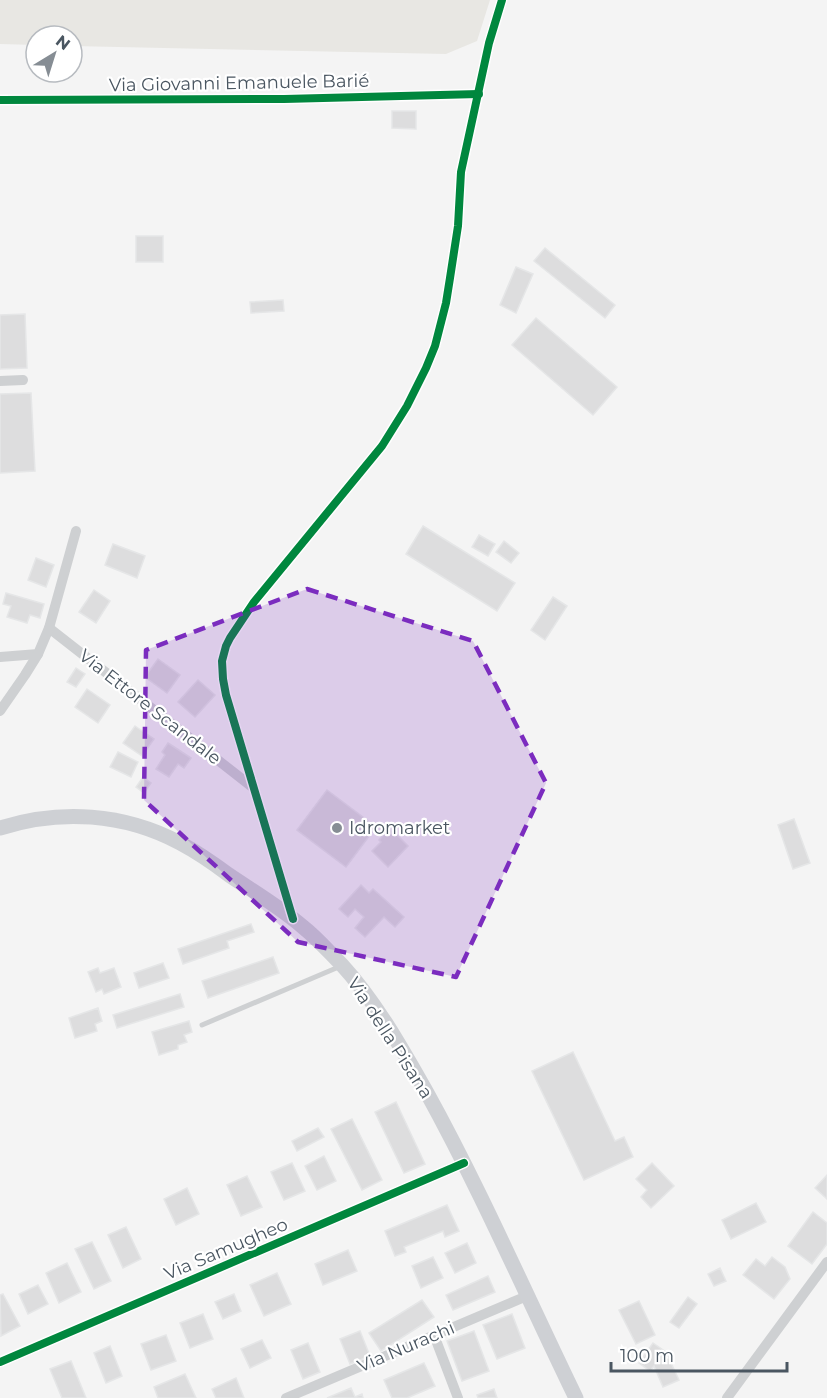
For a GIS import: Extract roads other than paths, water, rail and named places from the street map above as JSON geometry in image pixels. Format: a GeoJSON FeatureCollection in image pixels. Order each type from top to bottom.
{"type":"FeatureCollection","features":[{"type":"Feature","properties":{"kind":"main road","name":"Via della Pisana"},"geometry":{"type":"LineString","coordinates":[[0,828],[57,816],[94,816],[130,822],[164,835],[195,852],[308,931],[342,965],[374,1007],[413,1068],[464,1163],[576,1398]]}},
{"type":"Feature","properties":{"kind":"street"},"geometry":{"type":"LineString","coordinates":[[293,919],[224,687],[222,666],[224,651],[254,602],[382,446],[407,406],[426,368],[435,346],[446,303],[458,226],[461,172],[489,43],[502,0]]}},
{"type":"Feature","properties":{"kind":"street","name":"Via Giovanni Emanuele Barié"},"geometry":{"type":"LineString","coordinates":[[0,100],[284,99],[479,94]]}},
{"type":"Feature","properties":{"kind":"street"},"geometry":{"type":"LineString","coordinates":[[0,381],[22,380]]}},
{"type":"Feature","properties":{"kind":"street"},"geometry":{"type":"LineString","coordinates":[[0,711],[38,654],[49,628],[76,531]]}},
{"type":"Feature","properties":{"kind":"street","name":"Via Ettore Scandale"},"geometry":{"type":"LineString","coordinates":[[49,628],[252,786]]}},
{"type":"Feature","properties":{"kind":"street"},"geometry":{"type":"LineString","coordinates":[[0,657],[38,654]]}},
{"type":"Feature","properties":{"kind":"street","name":"Via Samugheo"},"geometry":{"type":"LineString","coordinates":[[0,1362],[464,1163]]}},
{"type":"Feature","properties":{"kind":"street"},"geometry":{"type":"LineString","coordinates":[[728,1398],[827,1262]]}},
{"type":"Feature","properties":{"kind":"street","name":"Via Nurachi"},"geometry":{"type":"LineString","coordinates":[[286,1398],[527,1296]]}},
{"type":"Feature","properties":{"kind":"street"},"geometry":{"type":"LineString","coordinates":[[434,1335],[458,1398]]}},
{"type":"Feature","properties":{"kind":"lane"},"geometry":{"type":"LineString","coordinates":[[202,1025],[342,965]]}},
{"type":"Feature","properties":{"kind":"place","name":"Idromarket"},"geometry":{"type":"Point","coordinates":[337,828]}}]}
